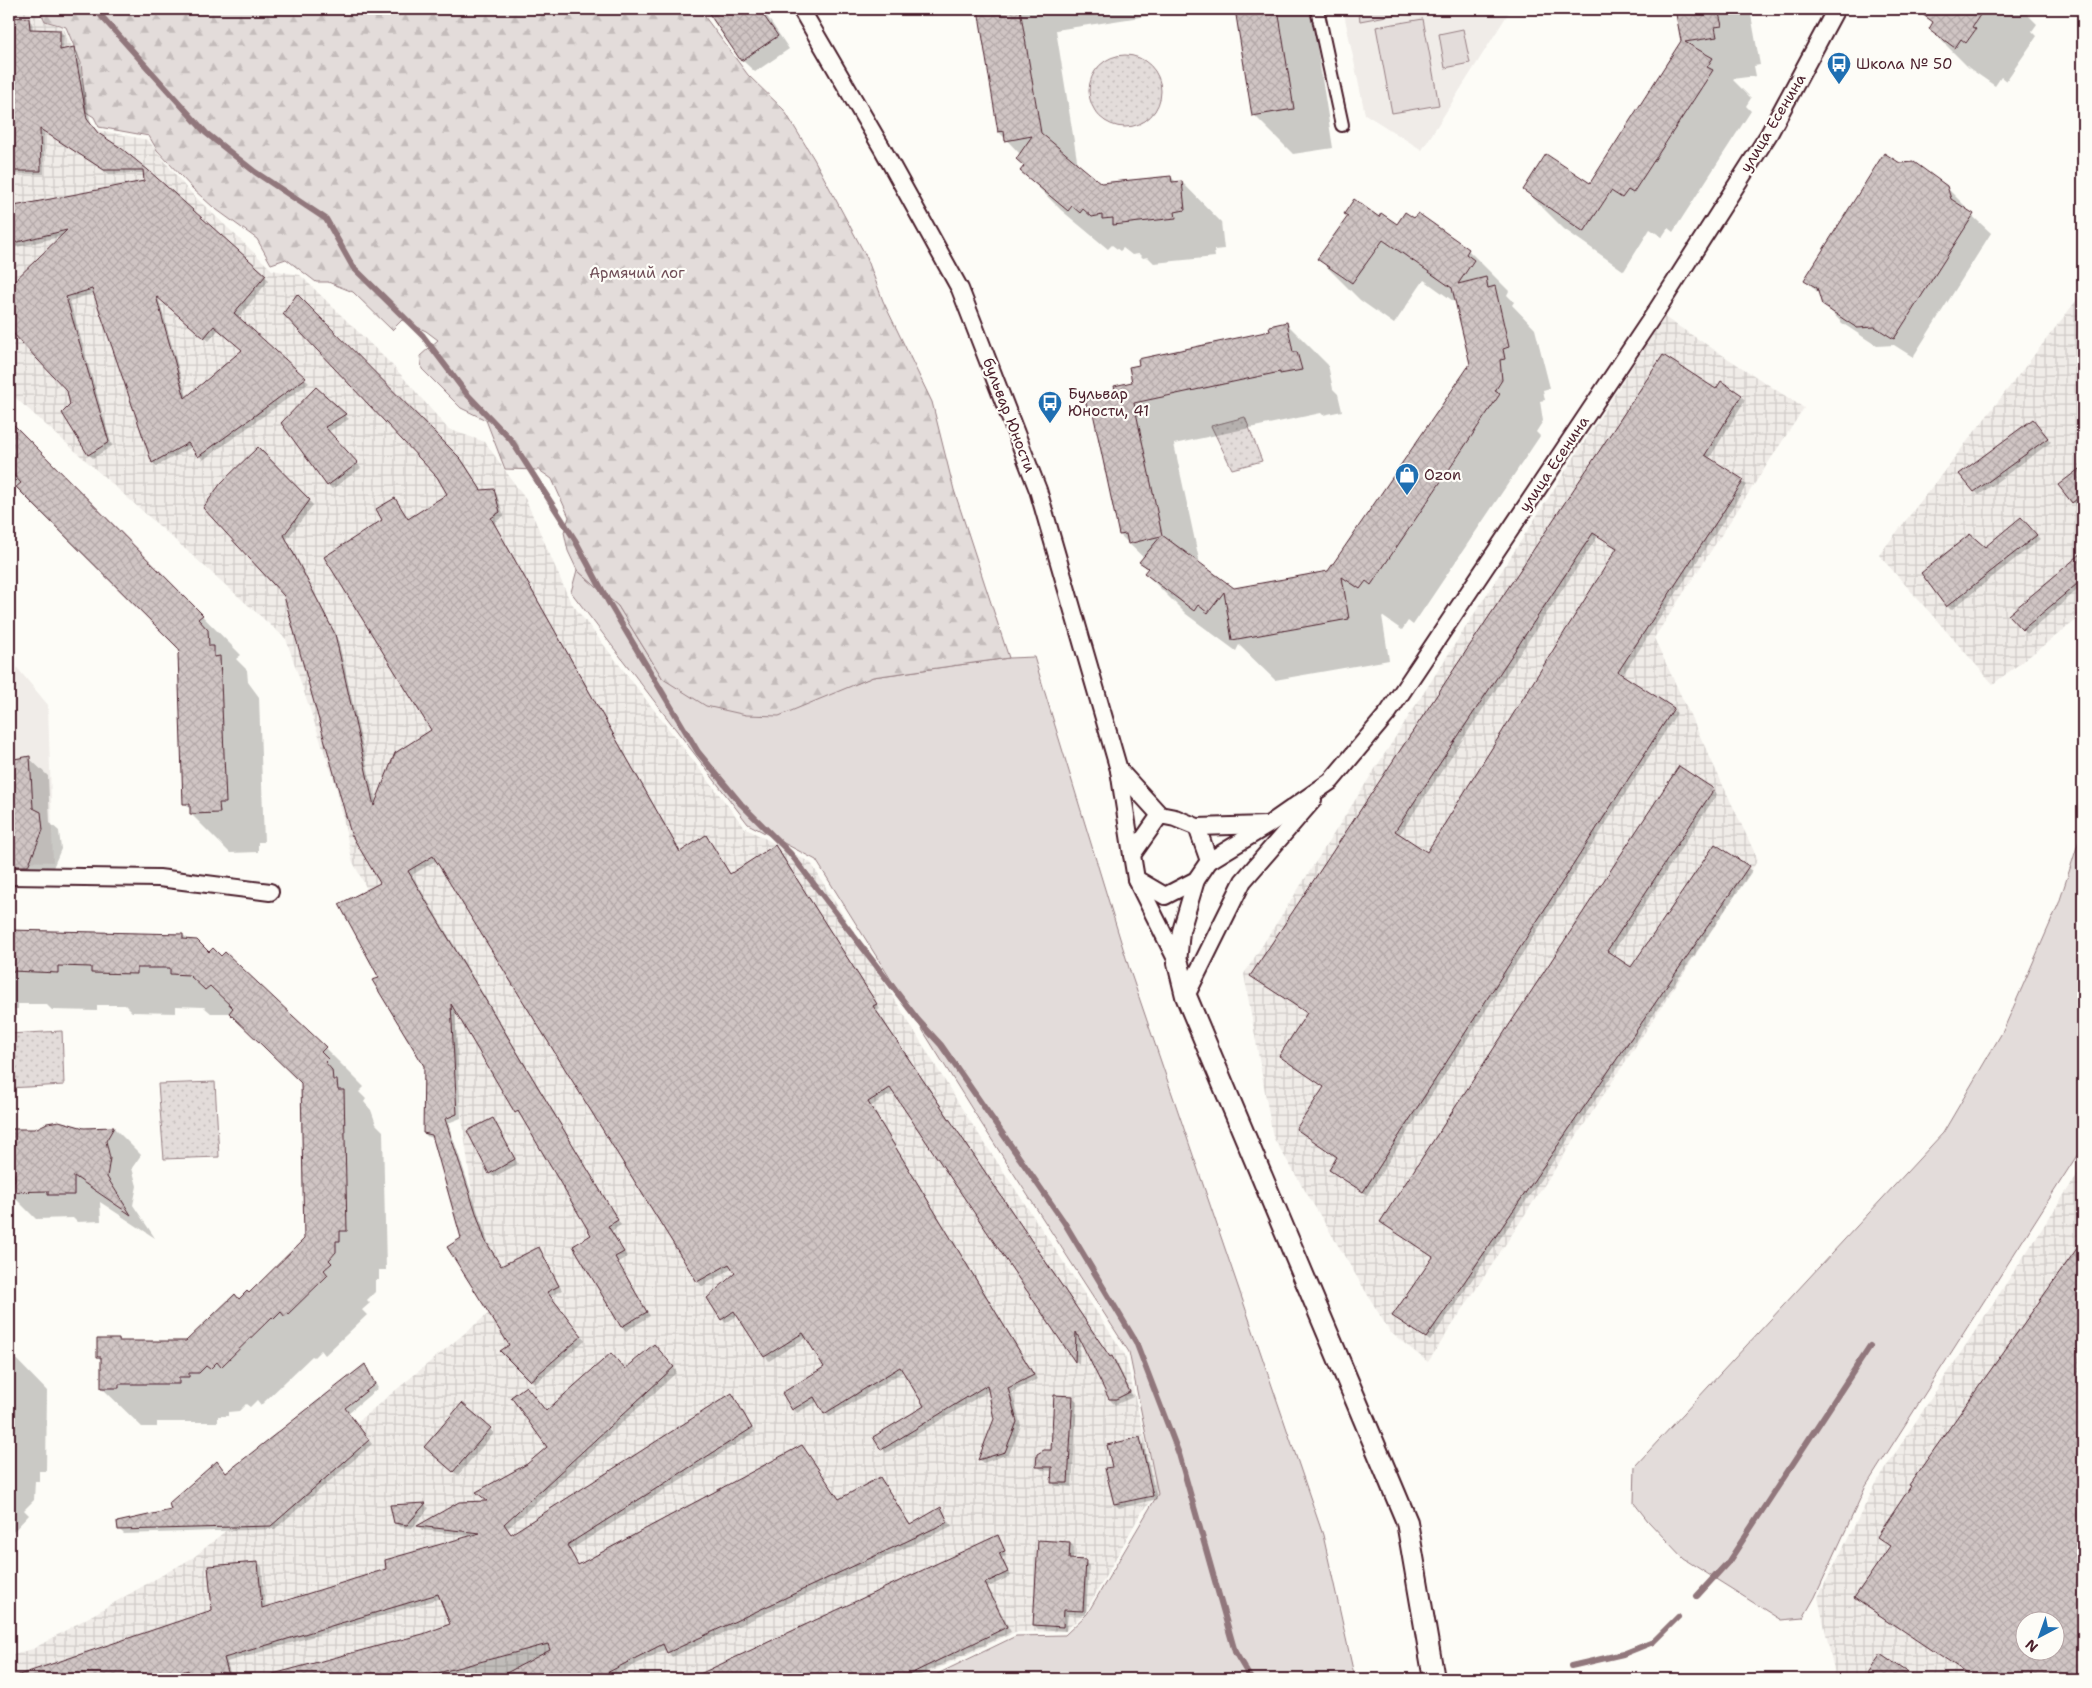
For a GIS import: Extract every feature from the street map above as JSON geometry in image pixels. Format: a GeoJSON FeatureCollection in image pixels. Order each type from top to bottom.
{"type":"FeatureCollection","features":[{"type":"Feature","properties":{"kind":"street","name":"бульвар Юности"},"geometry":{"type":"LineString","coordinates":[[801,9],[882,148],[960,289],[1038,490],[1119,770],[1132,855]]}},
{"type":"Feature","properties":{"kind":"street"},"geometry":{"type":"LineString","coordinates":[[1317,9],[1342,125]]}},
{"type":"Feature","properties":{"kind":"street","name":"улица Есенина"},"geometry":{"type":"LineString","coordinates":[[1209,861],[1268,825],[1330,781],[1388,714],[1655,313],[1769,134],[1836,9]]}},
{"type":"Feature","properties":{"kind":"street"},"geometry":{"type":"LineString","coordinates":[[1119,770],[1160,815],[1175,818],[1197,827],[1268,825]]}},
{"type":"Feature","properties":{"kind":"street"},"geometry":{"type":"LineString","coordinates":[[1186,996],[1243,881],[1330,781]]}},
{"type":"Feature","properties":{"kind":"street"},"geometry":{"type":"LineString","coordinates":[[1160,815],[1132,855],[1136,879],[1178,963],[1186,996],[1407,1522],[1434,1679]]}},
{"type":"Feature","properties":{"kind":"street"},"geometry":{"type":"LineString","coordinates":[[1178,963],[1181,931],[1196,880],[1209,861],[1197,827]]}},
{"type":"Feature","properties":{"kind":"street"},"geometry":{"type":"LineString","coordinates":[[9,876],[159,878],[270,892]]}},
{"type":"Feature","properties":{"kind":"street"},"geometry":{"type":"LineString","coordinates":[[1136,879],[1165,896],[1196,880]]}},
{"type":"Feature","properties":{"kind":"shaded area"},"geometry":{"type":"Polygon","coordinates":[[[9,9],[24,9],[64,29],[80,64],[87,118],[93,129],[148,140],[187,189],[272,270],[300,275],[395,368],[448,429],[485,442],[526,500],[570,601],[745,828],[811,863],[964,1112],[1125,1355],[1158,1494],[1141,1513],[1085,1613],[1065,1631],[1015,1632],[916,1679],[9,1679],[9,1655],[33,1649],[194,1557],[488,1314],[454,1058],[352,860],[336,786],[286,639],[9,392],[9,9]]]}},
{"type":"Feature","properties":{"kind":"shaded area"},"geometry":{"type":"Polygon","coordinates":[[[1343,9],[1511,9],[1422,150],[1365,114],[1343,9]]]}},
{"type":"Feature","properties":{"kind":"shaded area"},"geometry":{"type":"Polygon","coordinates":[[[2083,292],[2083,615],[1993,684],[1879,555],[2083,292]]]}},
{"type":"Feature","properties":{"kind":"shaded area"},"geometry":{"type":"Polygon","coordinates":[[[1664,317],[1804,408],[1654,638],[1758,860],[1428,1362],[1390,1332],[1273,1137],[1244,974],[1664,317]]]}},
{"type":"Feature","properties":{"kind":"shaded area"},"geometry":{"type":"Polygon","coordinates":[[[9,658],[48,705],[53,862],[9,861],[9,658]]]}},
{"type":"Feature","properties":{"kind":"shaded area"},"geometry":{"type":"Polygon","coordinates":[[[2083,1166],[2083,1679],[1836,1679],[1818,1597],[1879,1478],[2083,1166]]]}},
{"type":"Feature","properties":{"kind":"green space","name":"Армячий лог"},"geometry":{"type":"Polygon","coordinates":[[[39,9],[699,9],[748,75],[784,110],[814,159],[867,258],[883,301],[932,402],[954,490],[1009,658],[873,677],[779,716],[746,715],[706,706],[663,679],[618,606],[577,570],[568,551],[564,532],[569,517],[552,479],[539,470],[505,469],[486,420],[461,408],[422,369],[420,356],[438,340],[426,331],[402,320],[392,330],[353,292],[328,282],[316,282],[286,259],[271,264],[257,239],[213,207],[193,189],[157,150],[149,136],[99,127],[94,117],[86,112],[81,63],[66,27],[45,21],[39,9]]]}},
{"type":"Feature","properties":{"kind":"green space"},"geometry":{"type":"Polygon","coordinates":[[[1358,9],[1396,9],[1397,14],[1360,21],[1358,9]]]}},
{"type":"Feature","properties":{"kind":"green space"},"geometry":{"type":"Polygon","coordinates":[[[1423,19],[1439,105],[1392,113],[1376,27],[1423,19]]]}},
{"type":"Feature","properties":{"kind":"green space"},"geometry":{"type":"Polygon","coordinates":[[[1463,29],[1470,63],[1445,68],[1439,34],[1463,29]]]}},
{"type":"Feature","properties":{"kind":"green space"},"geometry":{"type":"Polygon","coordinates":[[[1132,55],[1151,65],[1159,77],[1161,91],[1159,105],[1151,117],[1139,125],[1118,127],[1099,117],[1091,105],[1089,84],[1099,65],[1111,57],[1132,55]]]}},
{"type":"Feature","properties":{"kind":"green space"},"geometry":{"type":"Polygon","coordinates":[[[1245,417],[1262,461],[1232,469],[1211,426],[1245,417]]]}},
{"type":"Feature","properties":{"kind":"green space"},"geometry":{"type":"Polygon","coordinates":[[[577,570],[618,606],[663,679],[830,694],[873,677],[1009,658],[1034,657],[1130,971],[1323,1535],[1355,1679],[927,1679],[1016,1636],[1065,1635],[1087,1614],[1158,1494],[1129,1352],[972,1109],[816,860],[748,824],[571,592],[577,570]]]}},
{"type":"Feature","properties":{"kind":"green space"},"geometry":{"type":"Polygon","coordinates":[[[2083,828],[2083,1146],[1866,1486],[1815,1597],[1803,1618],[1781,1620],[1684,1559],[1648,1521],[1634,1503],[1635,1466],[1943,1133],[2003,1031],[2059,903],[2083,828]]]}},
{"type":"Feature","properties":{"kind":"green space"},"geometry":{"type":"Polygon","coordinates":[[[62,1031],[64,1085],[9,1088],[9,1034],[62,1031]]]}},
{"type":"Feature","properties":{"kind":"green space"},"geometry":{"type":"Polygon","coordinates":[[[215,1082],[219,1157],[164,1159],[158,1084],[215,1082]]]}},
{"type":"Feature","properties":{"kind":"building"},"geometry":{"type":"Polygon","coordinates":[[[706,9],[759,9],[778,36],[741,61],[706,9]]]}},
{"type":"Feature","properties":{"kind":"building"},"geometry":{"type":"Polygon","coordinates":[[[978,9],[1020,9],[1041,133],[1101,183],[1171,176],[1172,182],[1182,181],[1185,210],[1175,212],[1176,218],[1113,225],[1113,218],[1102,219],[1102,215],[1092,217],[1083,209],[1080,213],[1072,206],[1068,211],[1020,171],[1024,166],[1016,159],[1032,136],[1005,141],[1004,131],[998,132],[978,9]]]}},
{"type":"Feature","properties":{"kind":"building"},"geometry":{"type":"Polygon","coordinates":[[[1235,9],[1278,9],[1294,109],[1252,116],[1235,9]]]}},
{"type":"Feature","properties":{"kind":"building"},"geometry":{"type":"Polygon","coordinates":[[[1675,9],[1718,9],[1722,26],[1715,27],[1717,37],[1685,42],[1713,58],[1707,67],[1713,70],[1633,193],[1628,190],[1622,198],[1611,191],[1584,232],[1523,190],[1546,154],[1590,183],[1681,41],[1675,9]]]}},
{"type":"Feature","properties":{"kind":"building"},"geometry":{"type":"Polygon","coordinates":[[[1915,9],[1984,9],[1972,27],[1976,29],[1966,43],[1961,39],[1955,48],[1929,29],[1933,22],[1915,9]]]}},
{"type":"Feature","properties":{"kind":"building"},"geometry":{"type":"Polygon","coordinates":[[[9,17],[29,18],[30,29],[60,30],[60,50],[74,47],[87,119],[98,133],[121,148],[148,170],[266,275],[234,313],[306,378],[198,457],[188,443],[152,463],[92,289],[66,297],[109,442],[88,455],[62,413],[70,405],[67,391],[9,329],[9,286],[67,230],[9,244],[9,207],[144,181],[143,170],[104,170],[40,129],[41,171],[9,171],[9,17]],[[156,296],[185,398],[242,350],[214,326],[204,338],[156,296]]]}},
{"type":"Feature","properties":{"kind":"building"},"geometry":{"type":"Polygon","coordinates":[[[1884,153],[1900,163],[1914,162],[1947,186],[1951,199],[1974,214],[1894,339],[1875,327],[1857,328],[1822,305],[1817,288],[1804,280],[1884,153]]]}},
{"type":"Feature","properties":{"kind":"building"},"geometry":{"type":"Polygon","coordinates":[[[1354,199],[1379,217],[1381,213],[1397,224],[1405,212],[1414,218],[1418,213],[1469,249],[1466,254],[1474,260],[1458,284],[1486,277],[1488,288],[1495,286],[1509,347],[1503,349],[1505,359],[1500,360],[1502,380],[1495,391],[1500,394],[1371,585],[1366,581],[1360,589],[1342,577],[1349,619],[1232,640],[1224,592],[1208,613],[1198,605],[1194,611],[1144,573],[1148,568],[1139,562],[1161,536],[1128,544],[1126,534],[1119,535],[1093,413],[1089,414],[1084,396],[1115,390],[1114,386],[1132,382],[1129,367],[1139,365],[1138,359],[1270,331],[1269,326],[1287,322],[1293,352],[1297,352],[1302,370],[1280,374],[1280,372],[1134,403],[1162,535],[1234,588],[1328,571],[1470,364],[1452,288],[1383,240],[1352,283],[1317,259],[1348,216],[1344,214],[1354,199]]]}},
{"type":"Feature","properties":{"kind":"building"},"geometry":{"type":"Polygon","coordinates":[[[297,294],[461,459],[481,490],[494,489],[500,512],[491,518],[680,852],[706,835],[730,874],[775,845],[877,1004],[873,1006],[1110,1357],[1112,1356],[1130,1392],[1116,1399],[1109,1399],[1076,1332],[1075,1362],[890,1088],[868,1102],[1034,1375],[1008,1388],[1017,1422],[1005,1452],[978,1460],[994,1419],[987,1385],[881,1450],[873,1437],[924,1406],[900,1367],[824,1414],[814,1397],[792,1410],[782,1393],[824,1367],[803,1333],[764,1357],[734,1311],[721,1320],[707,1298],[735,1273],[729,1264],[697,1282],[433,856],[408,871],[618,1220],[608,1226],[624,1252],[615,1257],[647,1312],[621,1327],[573,1246],[591,1235],[518,1111],[515,1113],[451,1004],[457,1114],[445,1119],[485,1240],[501,1266],[539,1247],[559,1286],[547,1292],[582,1336],[530,1381],[500,1351],[509,1345],[447,1247],[461,1238],[432,1135],[423,1133],[424,1066],[372,980],[379,978],[339,904],[380,883],[351,834],[284,596],[203,508],[221,483],[258,447],[310,500],[284,535],[335,634],[374,806],[395,753],[431,730],[324,557],[382,520],[376,509],[395,498],[408,519],[447,494],[437,477],[283,314],[297,294]]]}},
{"type":"Feature","properties":{"kind":"building"},"geometry":{"type":"Polygon","coordinates":[[[1663,355],[1716,389],[1721,381],[1742,395],[1705,455],[1744,480],[1618,672],[1674,708],[1363,1192],[1329,1170],[1337,1157],[1296,1129],[1324,1087],[1279,1056],[1307,1013],[1250,976],[1663,355]],[[1593,533],[1395,831],[1427,852],[1617,548],[1593,533]]]}},
{"type":"Feature","properties":{"kind":"building"},"geometry":{"type":"Polygon","coordinates":[[[316,387],[346,414],[325,427],[358,463],[327,486],[281,423],[316,387]]]}},
{"type":"Feature","properties":{"kind":"building"},"geometry":{"type":"Polygon","coordinates":[[[2033,419],[2048,438],[1974,492],[1959,474],[2033,419]]]}},
{"type":"Feature","properties":{"kind":"building"},"geometry":{"type":"Polygon","coordinates":[[[9,420],[203,615],[198,619],[208,630],[209,646],[214,646],[214,657],[220,656],[226,803],[219,803],[220,813],[190,814],[190,804],[183,804],[178,654],[180,652],[178,648],[16,487],[21,483],[9,470],[9,420]]]}},
{"type":"Feature","properties":{"kind":"building"},"geometry":{"type":"Polygon","coordinates":[[[2083,466],[2083,494],[2072,503],[2058,485],[2083,466]]]}},
{"type":"Feature","properties":{"kind":"building"},"geometry":{"type":"Polygon","coordinates":[[[2021,517],[2037,535],[1946,607],[1921,573],[1970,534],[1985,547],[2021,517]]]}},
{"type":"Feature","properties":{"kind":"building"},"geometry":{"type":"Polygon","coordinates":[[[2083,552],[2083,579],[2022,630],[2008,615],[2083,552]]]}},
{"type":"Feature","properties":{"kind":"building"},"geometry":{"type":"Polygon","coordinates":[[[30,756],[33,808],[41,812],[43,830],[28,866],[9,866],[9,760],[30,756]]]}},
{"type":"Feature","properties":{"kind":"building"},"geometry":{"type":"Polygon","coordinates":[[[1679,766],[1714,789],[1607,951],[1631,967],[1715,844],[1749,866],[1426,1338],[1392,1316],[1433,1257],[1380,1222],[1679,766]]]}},
{"type":"Feature","properties":{"kind":"building"},"geometry":{"type":"Polygon","coordinates":[[[9,930],[183,934],[183,939],[197,940],[209,952],[213,948],[221,956],[225,952],[326,1047],[321,1052],[328,1059],[325,1062],[332,1070],[333,1080],[337,1080],[338,1090],[344,1090],[347,1231],[340,1231],[340,1241],[336,1241],[336,1252],[329,1260],[332,1263],[324,1270],[328,1275],[285,1317],[281,1312],[274,1319],[272,1317],[221,1367],[217,1362],[210,1369],[206,1366],[199,1373],[189,1373],[189,1377],[179,1377],[179,1384],[119,1384],[119,1388],[101,1388],[101,1357],[97,1357],[97,1339],[119,1339],[119,1341],[186,1341],[235,1294],[239,1299],[247,1291],[249,1293],[304,1239],[301,1083],[229,1013],[233,1008],[210,986],[205,990],[189,975],[170,974],[170,968],[137,968],[137,974],[91,973],[91,967],[58,966],[58,973],[12,971],[12,965],[9,965],[9,930]]]}},
{"type":"Feature","properties":{"kind":"building"},"geometry":{"type":"Polygon","coordinates":[[[493,1118],[515,1159],[489,1174],[467,1131],[493,1118]]]}},
{"type":"Feature","properties":{"kind":"building"},"geometry":{"type":"Polygon","coordinates":[[[59,1121],[84,1128],[114,1127],[106,1141],[110,1158],[107,1177],[131,1215],[74,1176],[74,1195],[48,1195],[48,1191],[9,1192],[15,1179],[11,1161],[14,1142],[9,1134],[9,1129],[35,1129],[47,1123],[59,1121]]]}},
{"type":"Feature","properties":{"kind":"building"},"geometry":{"type":"Polygon","coordinates":[[[2083,1240],[2083,1679],[1974,1679],[1854,1598],[1890,1546],[1877,1537],[1911,1486],[1909,1485],[2083,1240]]]}},
{"type":"Feature","properties":{"kind":"building"},"geometry":{"type":"Polygon","coordinates":[[[654,1344],[674,1367],[504,1524],[511,1534],[732,1393],[752,1428],[567,1545],[578,1565],[802,1445],[839,1499],[880,1477],[910,1525],[941,1507],[948,1522],[667,1653],[663,1644],[595,1679],[495,1679],[550,1650],[548,1644],[415,1679],[273,1679],[273,1674],[423,1634],[450,1624],[438,1594],[224,1658],[230,1679],[190,1679],[188,1670],[159,1679],[17,1679],[16,1676],[212,1610],[208,1566],[258,1562],[262,1608],[386,1569],[385,1560],[480,1533],[417,1526],[459,1502],[487,1501],[476,1492],[527,1464],[547,1447],[511,1397],[526,1386],[546,1411],[611,1353],[625,1369],[654,1344]]]}},
{"type":"Feature","properties":{"kind":"building"},"geometry":{"type":"Polygon","coordinates":[[[365,1364],[375,1384],[345,1408],[369,1440],[271,1526],[118,1530],[117,1522],[171,1510],[169,1503],[217,1461],[226,1473],[365,1364]]]}},
{"type":"Feature","properties":{"kind":"building"},"geometry":{"type":"Polygon","coordinates":[[[1054,1395],[1073,1396],[1068,1483],[1051,1483],[1052,1467],[1036,1467],[1037,1454],[1044,1450],[1051,1450],[1054,1395]]]}},
{"type":"Feature","properties":{"kind":"building"},"geometry":{"type":"Polygon","coordinates":[[[462,1403],[491,1428],[453,1472],[424,1447],[462,1403]]]}},
{"type":"Feature","properties":{"kind":"building"},"geometry":{"type":"Polygon","coordinates":[[[1140,1437],[1153,1496],[1114,1504],[1105,1468],[1112,1467],[1107,1445],[1140,1437]]]}},
{"type":"Feature","properties":{"kind":"building"},"geometry":{"type":"Polygon","coordinates":[[[426,1503],[407,1525],[394,1523],[390,1505],[426,1503]]]}},
{"type":"Feature","properties":{"kind":"building"},"geometry":{"type":"Polygon","coordinates":[[[998,1535],[1005,1551],[999,1553],[1008,1572],[985,1583],[1007,1627],[900,1679],[689,1679],[998,1535]]]}},
{"type":"Feature","properties":{"kind":"building"},"geometry":{"type":"Polygon","coordinates":[[[1038,1540],[1070,1542],[1069,1559],[1086,1560],[1083,1611],[1064,1610],[1063,1627],[1033,1625],[1038,1540]]]}},
{"type":"Feature","properties":{"kind":"building"},"geometry":{"type":"Polygon","coordinates":[[[1881,1654],[1918,1679],[1878,1679],[1868,1673],[1881,1654]]]}},
{"type":"Feature","properties":{"kind":"waterway"},"geometry":{"type":"LineString","coordinates":[[95,9],[206,133],[255,172],[326,219],[353,267],[423,336],[466,393],[511,440],[575,540],[609,603],[698,752],[741,804],[790,853],[918,1020],[941,1045],[1064,1222],[1136,1342],[1179,1454],[1235,1652],[1251,1679]]}},
{"type":"Feature","properties":{"kind":"waterway"},"geometry":{"type":"LineString","coordinates":[[1697,1596],[1729,1561],[1870,1346]]}},
{"type":"Feature","properties":{"kind":"waterway"},"geometry":{"type":"LineString","coordinates":[[1571,1666],[1623,1654],[1653,1642],[1678,1617]]}},
{"type":"Feature","properties":{"kind":"place","name":"Школа № 50"},"geometry":{"type":"Point","coordinates":[1839,85]}},
{"type":"Feature","properties":{"kind":"place","name":"Бульвар Юности, 41"},"geometry":{"type":"Point","coordinates":[1050,424]}},
{"type":"Feature","properties":{"kind":"place","name":"Ozon"},"geometry":{"type":"Point","coordinates":[1407,496]}}]}
